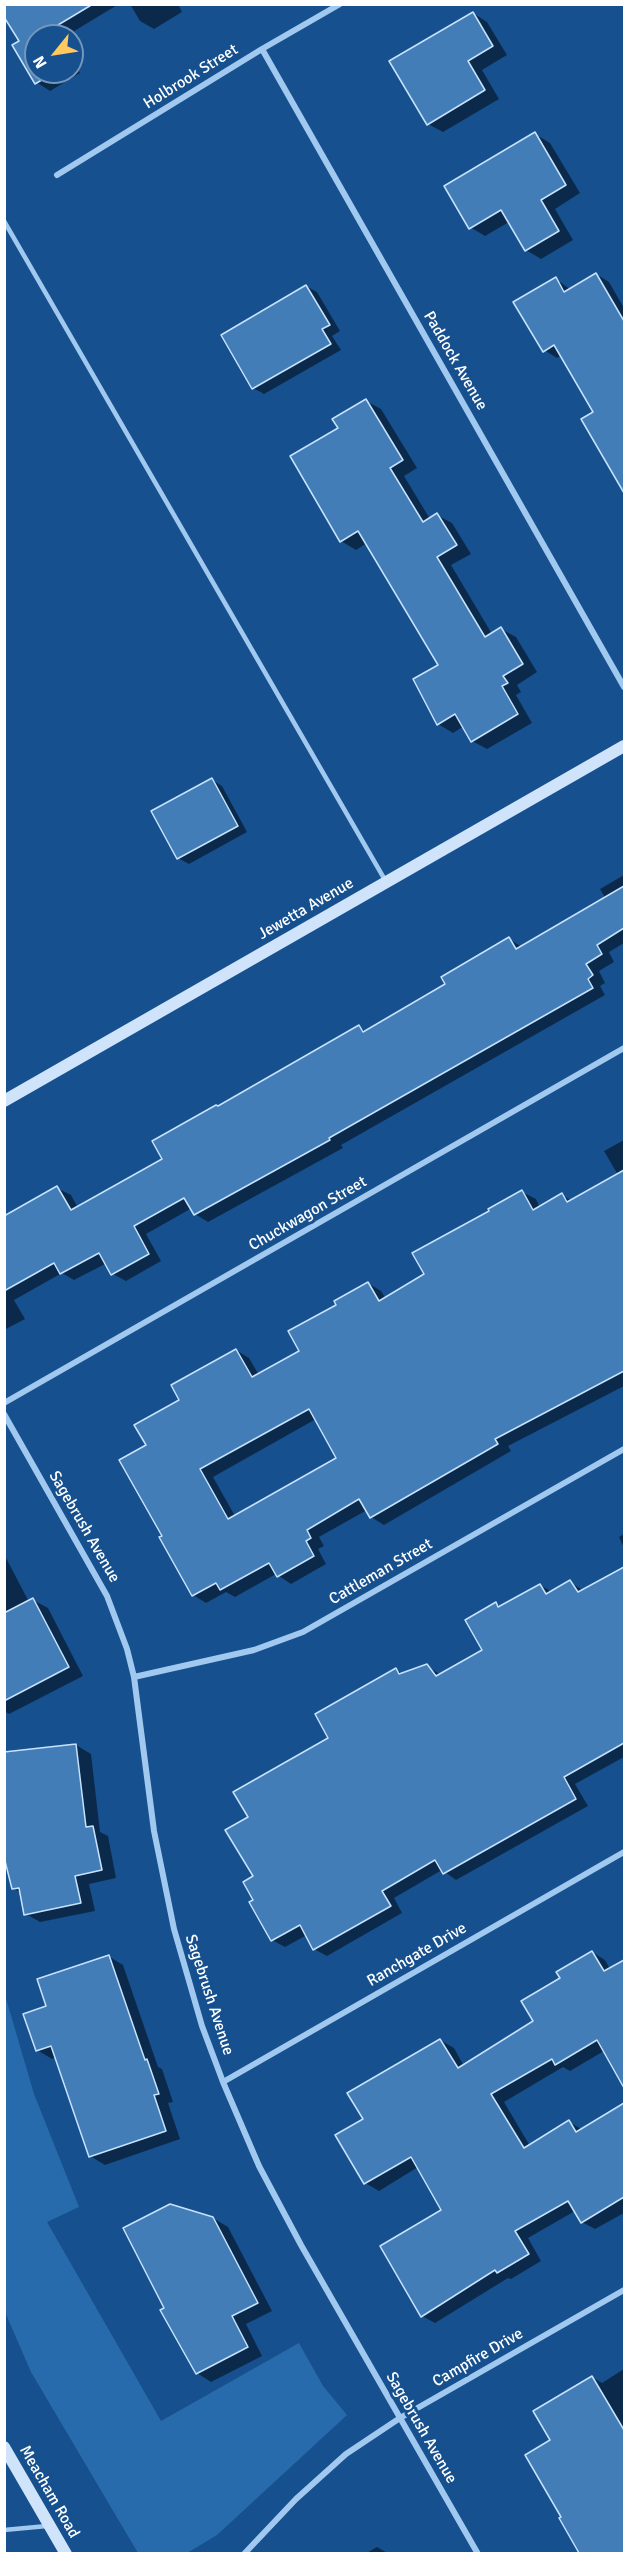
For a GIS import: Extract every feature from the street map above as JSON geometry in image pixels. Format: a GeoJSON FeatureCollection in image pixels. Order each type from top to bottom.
{"type":"FeatureCollection","features":[{"type":"Feature","properties":{"kind":"street","name":"Holbrook Street"},"geometry":{"type":"LineString","coordinates":[[57,175],[262,49],[340,4]]}},
{"type":"Feature","properties":{"kind":"street","name":"Paddock Avenue"},"geometry":{"type":"LineString","coordinates":[[262,49],[624,687]]}},
{"type":"Feature","properties":{"kind":"street","name":"Jewetta Avenue"},"geometry":{"type":"LineString","coordinates":[[4,1101],[624,746]]}},
{"type":"Feature","properties":{"kind":"street","name":"Chuckwagon Street"},"geometry":{"type":"LineString","coordinates":[[4,1403],[624,1048]]}},
{"type":"Feature","properties":{"kind":"street","name":"Sagebrush Avenue"},"geometry":{"type":"LineString","coordinates":[[4,1414],[107,1596],[127,1649],[134,1677],[154,1831],[174,1929],[202,2025],[223,2082],[259,2166],[301,2245],[478,2553]]}},
{"type":"Feature","properties":{"kind":"street","name":"Cattleman Street"},"geometry":{"type":"LineString","coordinates":[[134,1677],[254,1650],[303,1632],[624,1449]]}},
{"type":"Feature","properties":{"kind":"street","name":"Ranchgate Drive"},"geometry":{"type":"LineString","coordinates":[[223,2082],[624,1852]]}},
{"type":"Feature","properties":{"kind":"street","name":"Campfire Drive"},"geometry":{"type":"LineString","coordinates":[[244,2553],[296,2499],[346,2454],[400,2418],[624,2290]]}},
{"type":"Feature","properties":{"kind":"street","name":"Meacham Road"},"geometry":{"type":"LineString","coordinates":[[4,2447],[66,2553]]}},
{"type":"Feature","properties":{"kind":"lane"},"geometry":{"type":"LineString","coordinates":[[4,221],[386,883]]}},
{"type":"Feature","properties":{"kind":"lane"},"geometry":{"type":"LineString","coordinates":[[4,2530],[49,2525]]}},
{"type":"Feature","properties":{"kind":"shaded area"},"geometry":{"type":"Polygon","coordinates":[[[5,1995],[34,2094],[79,2207],[47,2222],[161,2421],[299,2343],[323,2386],[347,2415],[217,2535],[187,2553],[138,2553],[31,2372],[5,2312],[5,1995]]]}},
{"type":"Feature","properties":{"kind":"building"},"geometry":{"type":"Polygon","coordinates":[[[4,4],[93,4],[60,24],[24,24],[24,65],[12,45],[19,41],[4,17],[4,4]]]}},
{"type":"Feature","properties":{"kind":"building"},"geometry":{"type":"Polygon","coordinates":[[[473,12],[493,46],[468,61],[485,90],[427,125],[389,61],[473,12]]]}},
{"type":"Feature","properties":{"kind":"building"},"geometry":{"type":"Polygon","coordinates":[[[535,132],[566,185],[541,200],[559,231],[525,251],[501,210],[469,229],[444,186],[535,132]]]}},
{"type":"Feature","properties":{"kind":"building"},"geometry":{"type":"Polygon","coordinates":[[[596,273],[624,321],[624,493],[581,419],[593,412],[554,345],[543,352],[513,302],[556,277],[564,292],[596,273]]]}},
{"type":"Feature","properties":{"kind":"building"},"geometry":{"type":"Polygon","coordinates":[[[306,285],[330,325],[322,329],[331,344],[252,389],[221,335],[306,285]]]}},
{"type":"Feature","properties":{"kind":"building"},"geometry":{"type":"Polygon","coordinates":[[[366,399],[403,460],[390,468],[423,522],[437,513],[457,545],[437,557],[485,637],[501,627],[523,664],[503,676],[508,683],[502,686],[518,714],[471,742],[455,714],[437,725],[413,679],[438,665],[358,531],[340,542],[290,456],[338,428],[332,419],[366,399]]]}},
{"type":"Feature","properties":{"kind":"building"},"geometry":{"type":"Polygon","coordinates":[[[212,778],[238,826],[177,859],[151,811],[212,778]]]}},
{"type":"Feature","properties":{"kind":"building"},"geometry":{"type":"Polygon","coordinates":[[[624,886],[624,928],[597,945],[602,954],[586,964],[593,975],[588,979],[593,988],[329,1138],[330,1140],[194,1215],[184,1198],[134,1226],[149,1254],[111,1275],[99,1253],[60,1274],[54,1263],[4,1291],[4,1216],[57,1186],[71,1210],[162,1159],[152,1141],[359,1025],[363,1032],[445,984],[441,977],[509,937],[516,949],[624,886]]]}},
{"type":"Feature","properties":{"kind":"building"},"geometry":{"type":"Polygon","coordinates":[[[624,1170],[624,1371],[495,1439],[498,1444],[370,1518],[359,1499],[307,1530],[311,1538],[306,1541],[314,1556],[277,1577],[269,1563],[220,1590],[216,1583],[192,1596],[159,1537],[162,1536],[119,1460],[146,1445],[134,1425],[179,1400],[171,1385],[236,1349],[252,1377],[299,1351],[288,1331],[336,1305],[334,1301],[368,1282],[379,1301],[424,1274],[412,1253],[489,1211],[488,1209],[522,1190],[533,1210],[562,1193],[567,1202],[624,1170]],[[309,1409],[200,1469],[228,1519],[336,1458],[309,1409]]]}},
{"type":"Feature","properties":{"kind":"building"},"geometry":{"type":"Polygon","coordinates":[[[624,1567],[624,1743],[564,1777],[576,1799],[443,1874],[435,1860],[382,1891],[391,1906],[313,1950],[300,1925],[271,1941],[249,1902],[253,1900],[243,1882],[253,1876],[225,1830],[248,1817],[233,1792],[328,1738],[315,1714],[396,1668],[399,1674],[427,1664],[436,1676],[482,1650],[465,1620],[496,1602],[498,1607],[540,1584],[546,1594],[570,1580],[578,1592],[624,1567]]]}},
{"type":"Feature","properties":{"kind":"building"},"geometry":{"type":"Polygon","coordinates":[[[33,1598],[69,1667],[4,1701],[4,1613],[33,1598]]]}},
{"type":"Feature","properties":{"kind":"building"},"geometry":{"type":"Polygon","coordinates":[[[76,1744],[86,1827],[93,1826],[102,1870],[75,1876],[81,1903],[24,1915],[19,1888],[12,1889],[4,1857],[4,1752],[76,1744]]]}},
{"type":"Feature","properties":{"kind":"building"},"geometry":{"type":"Polygon","coordinates":[[[592,1951],[604,1971],[624,1960],[624,2088],[597,2040],[555,2065],[552,2059],[491,2094],[524,2148],[569,2120],[576,2132],[624,2103],[624,2197],[581,2223],[568,2201],[515,2231],[529,2254],[497,2273],[495,2270],[421,2317],[380,2246],[441,2210],[411,2157],[364,2184],[335,2135],[363,2119],[347,2093],[440,2039],[458,2068],[533,2021],[521,2001],[560,1978],[556,1972],[592,1951]]]}},
{"type":"Feature","properties":{"kind":"building"},"geometry":{"type":"Polygon","coordinates":[[[109,1955],[159,2094],[154,2095],[166,2131],[89,2157],[51,2046],[36,2051],[23,2014],[46,2006],[37,1979],[109,1955]]]}},
{"type":"Feature","properties":{"kind":"building"},"geometry":{"type":"Polygon","coordinates":[[[170,2204],[213,2217],[258,2303],[232,2316],[248,2347],[196,2374],[160,2310],[164,2308],[123,2228],[170,2204]]]}},
{"type":"Feature","properties":{"kind":"building"},"geometry":{"type":"Polygon","coordinates":[[[592,2376],[624,2430],[624,2553],[579,2553],[525,2455],[550,2440],[533,2411],[592,2376]]]}}]}
